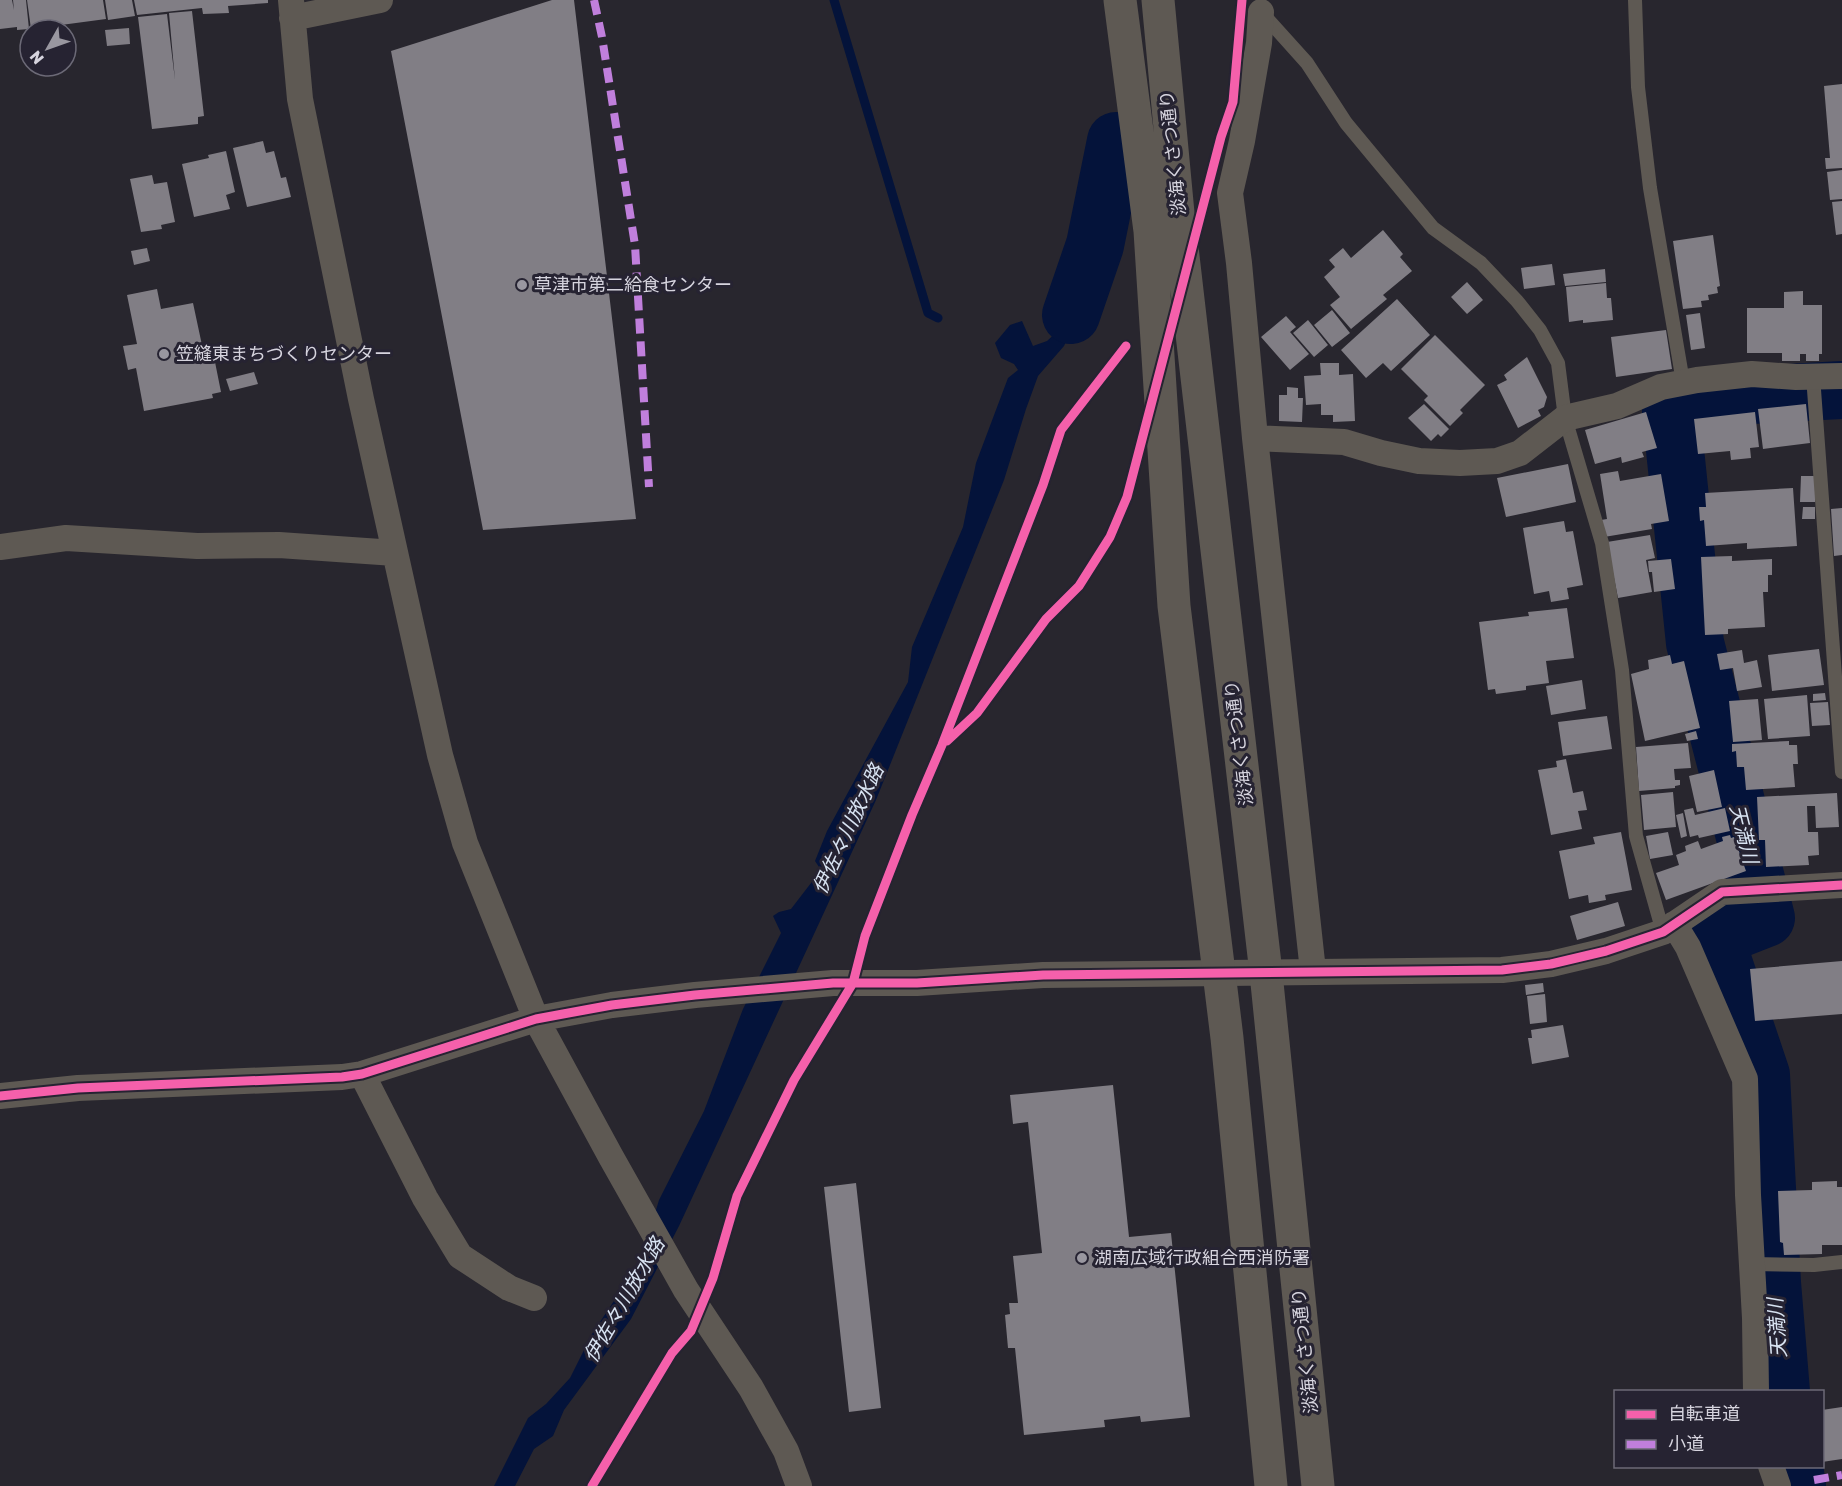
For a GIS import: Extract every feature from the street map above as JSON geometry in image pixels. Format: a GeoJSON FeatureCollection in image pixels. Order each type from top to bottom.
{"type":"FeatureCollection","features":[{"type":"Feature","properties":{"kind":"street"},"geometry":{"type":"LineString","coordinates":[[380,0],[292,9],[300,99],[395,553],[440,755],[465,843],[536,1019],[686,1290],[751,1388],[786,1450],[799,1486]]}},
{"type":"Feature","properties":{"kind":"street","name":"淡海くさつ通り"},"geometry":{"type":"LineString","coordinates":[[1120,0],[1150,231],[1174,606],[1220,974],[1271,1486]]}},
{"type":"Feature","properties":{"kind":"street","name":"淡海くさつ通り"},"geometry":{"type":"LineString","coordinates":[[1158,0],[1178,213],[1266,973],[1318,1486]]}},
{"type":"Feature","properties":{"kind":"street"},"geometry":{"type":"LineString","coordinates":[[1261,12],[1259,43],[1230,194],[1313,971]]}},
{"type":"Feature","properties":{"kind":"street"},"geometry":{"type":"LineString","coordinates":[[1255,438],[1344,442],[1419,461],[1460,463],[1497,461],[1520,453],[1565,418],[1617,406],[1661,387],[1683,382],[1752,374],[1842,376]]}},
{"type":"Feature","properties":{"kind":"street"},"geometry":{"type":"LineString","coordinates":[[0,547],[66,538],[197,546],[279,545],[395,553]]}},
{"type":"Feature","properties":{"kind":"street"},"geometry":{"type":"LineString","coordinates":[[0,1096],[78,1088],[342,1077],[362,1074],[536,1019],[612,1005],[832,983],[917,982],[1042,975],[1502,970],[1551,964],[1606,951],[1668,928],[1722,892],[1842,885]]}},
{"type":"Feature","properties":{"kind":"street"},"geometry":{"type":"LineString","coordinates":[[1668,928],[1688,947],[1745,1079],[1756,1390]]}},
{"type":"Feature","properties":{"kind":"street"},"geometry":{"type":"LineString","coordinates":[[362,1074],[425,1198],[460,1256],[509,1288],[534,1298]]}},
{"type":"Feature","properties":{"kind":"street"},"geometry":{"type":"LineString","coordinates":[[1771,1468],[1778,1486]]}},
{"type":"Feature","properties":{"kind":"lane"},"geometry":{"type":"LineString","coordinates":[[1635,0],[1638,87],[1650,188],[1683,382]]}},
{"type":"Feature","properties":{"kind":"lane"},"geometry":{"type":"LineString","coordinates":[[1261,12],[1307,63],[1346,123],[1433,228],[1481,262],[1517,301],[1540,330],[1558,363],[1565,418],[1602,543],[1622,670],[1636,836],[1668,928]]}},
{"type":"Feature","properties":{"kind":"lane"},"geometry":{"type":"LineString","coordinates":[[1813,376],[1842,772]]}},
{"type":"Feature","properties":{"kind":"lane"},"geometry":{"type":"LineString","coordinates":[[1752,1264],[1814,1265],[1842,1262]]}},
{"type":"Feature","properties":{"kind":"water"},"geometry":{"type":"Polygon","coordinates":[[[1093,224],[1099,249],[1079,314],[1064,346],[1038,376],[1004,480],[876,800],[679,1226],[631,1319],[564,1410],[553,1436],[534,1449],[515,1486],[494,1486],[528,1418],[546,1404],[570,1378],[592,1334],[641,1260],[659,1200],[704,1111],[743,1009],[781,933],[773,916],[791,909],[821,870],[815,861],[827,831],[908,682],[912,647],[963,527],[976,463],[1008,378],[1018,370],[1014,364],[1001,358],[995,343],[1010,325],[1022,321],[1033,346],[1047,341],[1061,328],[1079,282],[1093,224]]]}},
{"type":"Feature","properties":{"kind":"building"},"geometry":{"type":"Polygon","coordinates":[[[0,0],[12,0],[14,10],[13,0],[26,0],[28,18],[18,18],[18,30],[17,27],[0,29],[0,0]]]}},
{"type":"Feature","properties":{"kind":"building"},"geometry":{"type":"Polygon","coordinates":[[[27,0],[103,0],[106,19],[78,23],[78,18],[29,18],[27,0]]]}},
{"type":"Feature","properties":{"kind":"building"},"geometry":{"type":"Polygon","coordinates":[[[105,0],[132,0],[135,16],[108,20],[105,0]]]}},
{"type":"Feature","properties":{"kind":"building"},"geometry":{"type":"Polygon","coordinates":[[[134,0],[268,0],[268,3],[228,6],[229,13],[203,14],[202,8],[137,15],[134,0]]]}},
{"type":"Feature","properties":{"kind":"building","name":"草津市第二給食センター"},"geometry":{"type":"Polygon","coordinates":[[[552,0],[574,0],[636,519],[483,530],[391,51],[552,0]]]}},
{"type":"Feature","properties":{"kind":"building"},"geometry":{"type":"Polygon","coordinates":[[[192,11],[204,116],[198,117],[198,124],[152,129],[138,17],[167,14],[175,80],[169,13],[192,11]]]}},
{"type":"Feature","properties":{"kind":"building"},"geometry":{"type":"Polygon","coordinates":[[[129,28],[130,44],[107,46],[105,30],[129,28]]]}},
{"type":"Feature","properties":{"kind":"building"},"geometry":{"type":"Polygon","coordinates":[[[1842,84],[1842,168],[1826,169],[1825,158],[1830,158],[1824,86],[1842,84]]]}},
{"type":"Feature","properties":{"kind":"building"},"geometry":{"type":"Polygon","coordinates":[[[263,141],[266,153],[274,151],[281,178],[286,177],[291,197],[247,207],[233,148],[263,141]]]}},
{"type":"Feature","properties":{"kind":"building"},"geometry":{"type":"Polygon","coordinates":[[[226,151],[235,192],[226,195],[230,209],[194,217],[182,164],[209,158],[208,155],[226,151]]]}},
{"type":"Feature","properties":{"kind":"building"},"geometry":{"type":"Polygon","coordinates":[[[1842,170],[1842,199],[1830,200],[1827,172],[1842,170]]]}},
{"type":"Feature","properties":{"kind":"building"},"geometry":{"type":"Polygon","coordinates":[[[152,175],[154,184],[167,182],[175,222],[161,225],[162,229],[141,232],[130,179],[152,175]]]}},
{"type":"Feature","properties":{"kind":"building"},"geometry":{"type":"Polygon","coordinates":[[[1842,201],[1842,234],[1836,235],[1832,202],[1842,201]]]}},
{"type":"Feature","properties":{"kind":"building"},"geometry":{"type":"Polygon","coordinates":[[[1383,230],[1403,254],[1400,257],[1412,271],[1383,295],[1387,299],[1351,329],[1330,305],[1340,297],[1324,277],[1335,267],[1329,260],[1343,248],[1351,258],[1383,230]]]}},
{"type":"Feature","properties":{"kind":"building"},"geometry":{"type":"Polygon","coordinates":[[[1713,235],[1720,286],[1717,287],[1718,293],[1708,295],[1709,300],[1701,301],[1702,307],[1683,309],[1673,241],[1713,235]]]}},
{"type":"Feature","properties":{"kind":"building"},"geometry":{"type":"Polygon","coordinates":[[[147,248],[150,261],[134,265],[131,251],[147,248]]]}},
{"type":"Feature","properties":{"kind":"building"},"geometry":{"type":"Polygon","coordinates":[[[1552,264],[1555,285],[1524,289],[1521,268],[1552,264]]]}},
{"type":"Feature","properties":{"kind":"building"},"geometry":{"type":"Polygon","coordinates":[[[1605,269],[1606,282],[1565,286],[1563,274],[1605,269]]]}},
{"type":"Feature","properties":{"kind":"building"},"geometry":{"type":"Polygon","coordinates":[[[1467,282],[1483,300],[1467,314],[1451,297],[1467,282]]]}},
{"type":"Feature","properties":{"kind":"building"},"geometry":{"type":"Polygon","coordinates":[[[1606,283],[1607,298],[1611,298],[1613,320],[1569,322],[1566,287],[1606,283]]]}},
{"type":"Feature","properties":{"kind":"building","name":"笠縫東まちづくりセンター"},"geometry":{"type":"Polygon","coordinates":[[[157,289],[161,309],[193,303],[206,364],[215,362],[221,392],[212,394],[213,398],[144,411],[136,368],[128,370],[123,346],[137,344],[127,295],[157,289]]]}},
{"type":"Feature","properties":{"kind":"building"},"geometry":{"type":"Polygon","coordinates":[[[1803,291],[1803,305],[1822,305],[1822,354],[1819,354],[1819,361],[1806,361],[1806,354],[1800,354],[1800,361],[1782,361],[1782,353],[1747,353],[1747,308],[1784,308],[1784,292],[1803,291]]]}},
{"type":"Feature","properties":{"kind":"building"},"geometry":{"type":"Polygon","coordinates":[[[1397,299],[1430,335],[1391,371],[1383,363],[1366,378],[1341,350],[1397,299]]]}},
{"type":"Feature","properties":{"kind":"building"},"geometry":{"type":"Polygon","coordinates":[[[1332,310],[1350,333],[1332,347],[1314,325],[1332,310]]]}},
{"type":"Feature","properties":{"kind":"building"},"geometry":{"type":"Polygon","coordinates":[[[1700,313],[1705,348],[1691,350],[1686,315],[1700,313]]]}},
{"type":"Feature","properties":{"kind":"building"},"geometry":{"type":"Polygon","coordinates":[[[1286,316],[1296,327],[1290,332],[1309,354],[1290,370],[1261,337],[1286,316]]]}},
{"type":"Feature","properties":{"kind":"building"},"geometry":{"type":"Polygon","coordinates":[[[1308,320],[1328,345],[1314,357],[1293,333],[1308,320]]]}},
{"type":"Feature","properties":{"kind":"building"},"geometry":{"type":"Polygon","coordinates":[[[1666,330],[1672,369],[1616,377],[1611,337],[1666,330]]]}},
{"type":"Feature","properties":{"kind":"building"},"geometry":{"type":"Polygon","coordinates":[[[1435,335],[1485,385],[1460,410],[1463,413],[1450,426],[1424,400],[1428,396],[1401,369],[1435,335]]]}},
{"type":"Feature","properties":{"kind":"building"},"geometry":{"type":"Polygon","coordinates":[[[1527,357],[1547,397],[1544,407],[1538,410],[1541,416],[1518,428],[1497,385],[1507,380],[1504,375],[1527,357]]]}},
{"type":"Feature","properties":{"kind":"building"},"geometry":{"type":"Polygon","coordinates":[[[1320,363],[1339,363],[1339,375],[1353,374],[1355,421],[1333,422],[1333,415],[1321,415],[1321,404],[1306,405],[1304,376],[1321,375],[1320,363]]]}},
{"type":"Feature","properties":{"kind":"building"},"geometry":{"type":"Polygon","coordinates":[[[254,372],[258,384],[230,391],[226,379],[254,372]]]}},
{"type":"Feature","properties":{"kind":"building"},"geometry":{"type":"Polygon","coordinates":[[[1287,387],[1298,388],[1298,398],[1303,398],[1302,422],[1279,421],[1279,395],[1287,395],[1287,387]]]}},
{"type":"Feature","properties":{"kind":"building"},"geometry":{"type":"Polygon","coordinates":[[[1424,404],[1449,429],[1441,437],[1438,434],[1431,441],[1408,418],[1424,404]]]}},
{"type":"Feature","properties":{"kind":"building"},"geometry":{"type":"Polygon","coordinates":[[[1806,404],[1810,443],[1763,449],[1758,409],[1806,404]]]}},
{"type":"Feature","properties":{"kind":"building"},"geometry":{"type":"Polygon","coordinates":[[[1646,412],[1657,448],[1642,452],[1644,457],[1622,463],[1621,457],[1595,464],[1585,430],[1646,412]]]}},
{"type":"Feature","properties":{"kind":"building"},"geometry":{"type":"Polygon","coordinates":[[[1755,412],[1759,447],[1750,448],[1751,458],[1731,460],[1730,451],[1698,454],[1694,419],[1755,412]]]}},
{"type":"Feature","properties":{"kind":"building"},"geometry":{"type":"Polygon","coordinates":[[[1568,464],[1576,502],[1506,517],[1497,478],[1568,464]]]}},
{"type":"Feature","properties":{"kind":"building"},"geometry":{"type":"Polygon","coordinates":[[[1618,471],[1620,481],[1661,474],[1669,521],[1651,524],[1652,529],[1604,537],[1601,520],[1607,519],[1600,474],[1618,471]]]}},
{"type":"Feature","properties":{"kind":"building"},"geometry":{"type":"Polygon","coordinates":[[[1801,476],[1815,476],[1815,502],[1800,502],[1801,476]]]}},
{"type":"Feature","properties":{"kind":"building"},"geometry":{"type":"Polygon","coordinates":[[[1793,488],[1797,546],[1747,549],[1747,543],[1706,546],[1704,520],[1700,521],[1699,507],[1706,507],[1705,493],[1793,488]]]}},
{"type":"Feature","properties":{"kind":"building"},"geometry":{"type":"Polygon","coordinates":[[[1803,507],[1815,507],[1815,519],[1802,519],[1803,507]]]}},
{"type":"Feature","properties":{"kind":"building"},"geometry":{"type":"Polygon","coordinates":[[[1842,508],[1842,555],[1834,556],[1831,509],[1842,508]]]}},
{"type":"Feature","properties":{"kind":"building"},"geometry":{"type":"Polygon","coordinates":[[[1564,521],[1566,532],[1573,531],[1583,585],[1567,588],[1569,599],[1551,602],[1549,591],[1534,594],[1523,528],[1564,521]]]}},
{"type":"Feature","properties":{"kind":"building"},"geometry":{"type":"Polygon","coordinates":[[[1650,535],[1655,558],[1646,560],[1652,592],[1618,598],[1607,542],[1650,535]]]}},
{"type":"Feature","properties":{"kind":"building"},"geometry":{"type":"Polygon","coordinates":[[[1732,556],[1732,561],[1772,559],[1772,575],[1768,575],[1768,592],[1763,592],[1765,627],[1728,629],[1728,634],[1705,635],[1701,557],[1732,556]]]}},
{"type":"Feature","properties":{"kind":"building"},"geometry":{"type":"Polygon","coordinates":[[[1671,559],[1675,589],[1654,592],[1652,572],[1649,572],[1648,561],[1671,559]]]}},
{"type":"Feature","properties":{"kind":"building"},"geometry":{"type":"Polygon","coordinates":[[[1567,608],[1574,658],[1546,661],[1549,683],[1526,686],[1526,690],[1496,694],[1495,689],[1488,690],[1479,622],[1529,616],[1528,612],[1567,608]]]}},
{"type":"Feature","properties":{"kind":"building"},"geometry":{"type":"Polygon","coordinates":[[[1819,649],[1824,685],[1772,691],[1768,655],[1819,649]]]}},
{"type":"Feature","properties":{"kind":"building"},"geometry":{"type":"Polygon","coordinates":[[[1742,650],[1744,663],[1757,660],[1762,687],[1737,691],[1733,668],[1720,670],[1717,654],[1742,650]]]}},
{"type":"Feature","properties":{"kind":"building"},"geometry":{"type":"Polygon","coordinates":[[[1670,655],[1672,664],[1684,661],[1700,728],[1645,741],[1631,674],[1649,669],[1648,660],[1670,655]]]}},
{"type":"Feature","properties":{"kind":"building"},"geometry":{"type":"Polygon","coordinates":[[[1582,680],[1586,709],[1551,715],[1546,686],[1582,680]]]}},
{"type":"Feature","properties":{"kind":"building"},"geometry":{"type":"Polygon","coordinates":[[[1825,693],[1826,700],[1813,701],[1813,694],[1825,693]]]}},
{"type":"Feature","properties":{"kind":"building"},"geometry":{"type":"Polygon","coordinates":[[[1807,695],[1810,736],[1768,739],[1764,699],[1807,695]]]}},
{"type":"Feature","properties":{"kind":"building"},"geometry":{"type":"Polygon","coordinates":[[[1758,699],[1762,740],[1733,742],[1729,701],[1758,699]]]}},
{"type":"Feature","properties":{"kind":"building"},"geometry":{"type":"Polygon","coordinates":[[[1828,702],[1830,725],[1812,726],[1810,703],[1828,702]]]}},
{"type":"Feature","properties":{"kind":"building"},"geometry":{"type":"Polygon","coordinates":[[[1607,716],[1612,749],[1563,756],[1558,722],[1607,716]]]}},
{"type":"Feature","properties":{"kind":"building"},"geometry":{"type":"Polygon","coordinates":[[[1696,731],[1698,739],[1687,741],[1685,734],[1696,731]]]}},
{"type":"Feature","properties":{"kind":"building"},"geometry":{"type":"Polygon","coordinates":[[[1789,741],[1789,745],[1797,745],[1798,764],[1793,764],[1795,787],[1746,790],[1744,767],[1737,767],[1736,751],[1732,752],[1732,744],[1789,741]]]}},
{"type":"Feature","properties":{"kind":"building"},"geometry":{"type":"Polygon","coordinates":[[[1688,743],[1691,768],[1674,769],[1675,780],[1680,780],[1680,785],[1675,788],[1639,791],[1636,747],[1688,743]]]}},
{"type":"Feature","properties":{"kind":"building"},"geometry":{"type":"Polygon","coordinates":[[[1566,759],[1573,793],[1583,791],[1587,810],[1578,811],[1582,829],[1551,835],[1538,770],[1557,767],[1556,761],[1566,759]]]}},
{"type":"Feature","properties":{"kind":"building"},"geometry":{"type":"Polygon","coordinates":[[[1714,770],[1722,807],[1697,812],[1689,776],[1714,770]]]}},
{"type":"Feature","properties":{"kind":"building"},"geometry":{"type":"Polygon","coordinates":[[[1673,792],[1676,827],[1644,830],[1641,795],[1673,792]]]}},
{"type":"Feature","properties":{"kind":"building"},"geometry":{"type":"Polygon","coordinates":[[[1837,793],[1839,827],[1816,828],[1815,806],[1807,806],[1808,832],[1818,832],[1819,855],[1808,856],[1809,865],[1766,867],[1765,840],[1759,840],[1757,797],[1837,793]]]}},
{"type":"Feature","properties":{"kind":"building"},"geometry":{"type":"Polygon","coordinates":[[[1693,808],[1695,815],[1725,808],[1730,831],[1699,838],[1698,835],[1690,837],[1684,810],[1693,808]]]}},
{"type":"Feature","properties":{"kind":"building"},"geometry":{"type":"Polygon","coordinates":[[[1683,813],[1687,836],[1681,838],[1676,815],[1683,813]]]}},
{"type":"Feature","properties":{"kind":"building"},"geometry":{"type":"Polygon","coordinates":[[[1621,832],[1632,890],[1605,895],[1606,900],[1589,903],[1588,895],[1569,899],[1559,851],[1595,844],[1593,837],[1621,832]]]}},
{"type":"Feature","properties":{"kind":"building"},"geometry":{"type":"Polygon","coordinates":[[[1668,832],[1673,855],[1650,859],[1646,836],[1668,832]]]}},
{"type":"Feature","properties":{"kind":"building"},"geometry":{"type":"Polygon","coordinates":[[[1730,835],[1731,838],[1734,837],[1746,871],[1666,900],[1656,873],[1679,865],[1676,855],[1686,851],[1685,846],[1698,841],[1701,849],[1723,841],[1722,837],[1730,835]]]}},
{"type":"Feature","properties":{"kind":"building"},"geometry":{"type":"Polygon","coordinates":[[[1618,902],[1625,926],[1577,940],[1570,916],[1618,902]]]}},
{"type":"Feature","properties":{"kind":"building"},"geometry":{"type":"Polygon","coordinates":[[[1842,961],[1842,1014],[1755,1021],[1750,969],[1842,961]]]}},
{"type":"Feature","properties":{"kind":"building"},"geometry":{"type":"Polygon","coordinates":[[[1543,983],[1544,992],[1526,995],[1525,985],[1543,983]]]}},
{"type":"Feature","properties":{"kind":"building"},"geometry":{"type":"Polygon","coordinates":[[[1545,994],[1547,1022],[1530,1024],[1527,996],[1545,994]]]}},
{"type":"Feature","properties":{"kind":"building"},"geometry":{"type":"Polygon","coordinates":[[[1563,1025],[1569,1057],[1532,1064],[1528,1038],[1532,1038],[1531,1030],[1563,1025]]]}},
{"type":"Feature","properties":{"kind":"building"},"geometry":{"type":"Polygon","coordinates":[[[1113,1085],[1129,1237],[1171,1233],[1190,1417],[1141,1422],[1140,1416],[1104,1420],[1105,1427],[1024,1435],[1015,1348],[1008,1348],[1005,1315],[1010,1314],[1009,1303],[1018,1303],[1013,1256],[1042,1253],[1028,1122],[1013,1124],[1010,1095],[1113,1085]]]}},
{"type":"Feature","properties":{"kind":"building"},"geometry":{"type":"Polygon","coordinates":[[[1837,1181],[1837,1187],[1842,1187],[1842,1245],[1822,1245],[1822,1254],[1784,1255],[1783,1243],[1780,1242],[1778,1191],[1812,1190],[1812,1182],[1837,1181]]]}},
{"type":"Feature","properties":{"kind":"building"},"geometry":{"type":"Polygon","coordinates":[[[856,1183],[881,1408],[849,1412],[824,1187],[856,1183]]]}},
{"type":"Feature","properties":{"kind":"building"},"geometry":{"type":"Polygon","coordinates":[[[1842,1407],[1842,1459],[1824,1462],[1824,1410],[1842,1407]]]}},
{"type":"Feature","properties":{"kind":"waterway"},"geometry":{"type":"LineString","coordinates":[[834,0],[928,313],[938,318]]}},
{"type":"Feature","properties":{"kind":"waterway","name":"伊佐々川放水路"},"geometry":{"type":"LineString","coordinates":[[1071,315],[1095,245],[1116,141]]}},
{"type":"Feature","properties":{"kind":"waterway","name":"天満川"},"geometry":{"type":"LineString","coordinates":[[1781,1390],[1772,1283],[1761,1075],[1715,938],[1766,918],[1695,643],[1671,411],[1734,396],[1842,390]]}},
{"type":"Feature","properties":{"kind":"waterway","name":"天満川"},"geometry":{"type":"LineString","coordinates":[[1794,1468],[1797,1486]]}},
{"type":"Feature","properties":{"kind":"marked path"},"geometry":{"type":"LineString","coordinates":[[594,0],[635,245],[649,487]]}},
{"type":"Feature","properties":{"kind":"marked path"},"geometry":{"type":"LineString","coordinates":[[1814,1480],[1842,1475]]}},
{"type":"Feature","properties":{"kind":"cycle path"},"geometry":{"type":"LineString","coordinates":[[947,741],[977,713],[1046,619],[1079,586],[1110,537],[1127,497],[1221,137],[1233,102],[1242,0]]}},
{"type":"Feature","properties":{"kind":"cycle path"},"geometry":{"type":"LineString","coordinates":[[592,1486],[672,1353],[691,1331],[713,1278],[737,1196],[794,1080],[853,983],[865,936],[1043,485],[1061,430],[1126,346]]}},
{"type":"Feature","properties":{"kind":"cycle path"},"geometry":{"type":"LineString","coordinates":[[0,1096],[78,1088],[342,1077],[362,1074],[536,1019],[612,1005],[833,983],[917,983],[1043,975],[1502,970],[1551,964],[1606,951],[1663,932],[1722,892],[1842,885]]}},
{"type":"Feature","properties":{"kind":"place","name":"草津市第二給食センター"},"geometry":{"type":"Point","coordinates":[522,285]}},
{"type":"Feature","properties":{"kind":"place","name":"笠縫東まちづくりセンター"},"geometry":{"type":"Point","coordinates":[164,354]}},
{"type":"Feature","properties":{"kind":"place","name":"湖南広域行政組合西消防署"},"geometry":{"type":"Point","coordinates":[1082,1258]}}]}
